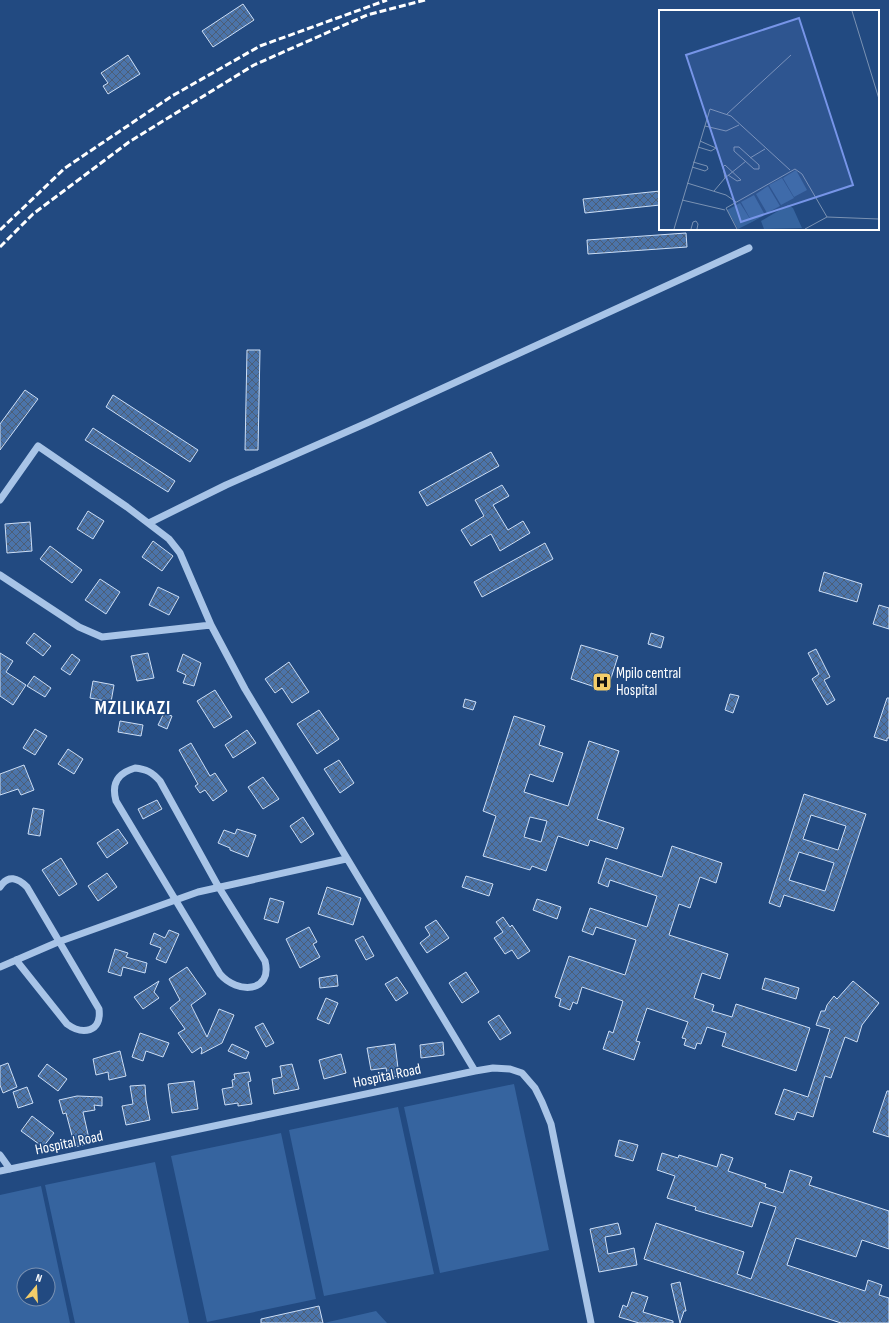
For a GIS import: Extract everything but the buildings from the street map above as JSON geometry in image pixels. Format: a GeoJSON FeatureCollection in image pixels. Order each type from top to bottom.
{"type":"FeatureCollection","features":[{"type":"Feature","properties":{"kind":"street"},"geometry":{"type":"LineString","coordinates":[[149,523],[226,485],[369,422],[749,248]]}},
{"type":"Feature","properties":{"kind":"street"},"geometry":{"type":"LineString","coordinates":[[0,500],[38,446],[170,539],[175,546],[211,625],[244,689],[475,1071]]}},
{"type":"Feature","properties":{"kind":"street"},"geometry":{"type":"LineString","coordinates":[[0,575],[79,626],[102,637],[211,625]]}},
{"type":"Feature","properties":{"kind":"street"},"geometry":{"type":"LineString","coordinates":[[135,768],[144,769],[152,772],[160,781],[218,886],[265,961],[267,968],[266,975],[262,982],[254,987],[246,989],[236,987],[227,982],[220,974],[175,899],[116,801],[114,784],[119,776],[126,771],[135,768]]}},
{"type":"Feature","properties":{"kind":"street"},"geometry":{"type":"LineString","coordinates":[[0,967],[58,942],[175,899],[218,886],[346,859]]}},
{"type":"Feature","properties":{"kind":"street"},"geometry":{"type":"LineString","coordinates":[[0,887],[4,881],[12,878],[21,880],[28,887],[58,942],[98,1009],[98,1020],[91,1029],[84,1032],[76,1030],[67,1024],[16,960]]}},
{"type":"Feature","properties":{"kind":"street","name":"Hospital Road"},"geometry":{"type":"LineString","coordinates":[[0,1171],[475,1071],[493,1068],[510,1069],[522,1073],[535,1088],[551,1124],[591,1323]]}},
{"type":"Feature","properties":{"kind":"street"},"geometry":{"type":"LineString","coordinates":[[0,1155],[10,1169]]}},
{"type":"Feature","properties":{"kind":"shaded area"},"geometry":{"type":"Polygon","coordinates":[[[514,1084],[549,1250],[440,1273],[404,1107],[514,1084]]]}},
{"type":"Feature","properties":{"kind":"shaded area"},"geometry":{"type":"Polygon","coordinates":[[[398,1107],[434,1274],[324,1296],[289,1130],[398,1107]]]}},
{"type":"Feature","properties":{"kind":"shaded area"},"geometry":{"type":"Polygon","coordinates":[[[281,1133],[316,1299],[207,1322],[171,1156],[281,1133]]]}},
{"type":"Feature","properties":{"kind":"shaded area"},"geometry":{"type":"Polygon","coordinates":[[[155,1162],[189,1323],[75,1323],[45,1185],[155,1162]]]}},
{"type":"Feature","properties":{"kind":"shaded area"},"geometry":{"type":"Polygon","coordinates":[[[41,1186],[70,1323],[0,1323],[0,1195],[41,1186]]]}},
{"type":"Feature","properties":{"kind":"shaded area"},"geometry":{"type":"Polygon","coordinates":[[[376,1311],[387,1323],[324,1323],[376,1311]]]}},
{"type":"Feature","properties":{"kind":"railway"},"geometry":{"type":"LineString","coordinates":[[0,230],[65,168],[172,96],[260,46],[387,0]]}},
{"type":"Feature","properties":{"kind":"railway"},"geometry":{"type":"LineString","coordinates":[[0,247],[33,214],[129,142],[254,65],[367,15],[425,0]]}},
{"type":"Feature","properties":{"kind":"place","name":"Mpilo central Hospital"},"geometry":{"type":"Point","coordinates":[602,682]}},
{"type":"Feature","properties":{"kind":"district","name":"MZILIKAZI"},"geometry":{"type":"Point","coordinates":[133,708]}}]}
